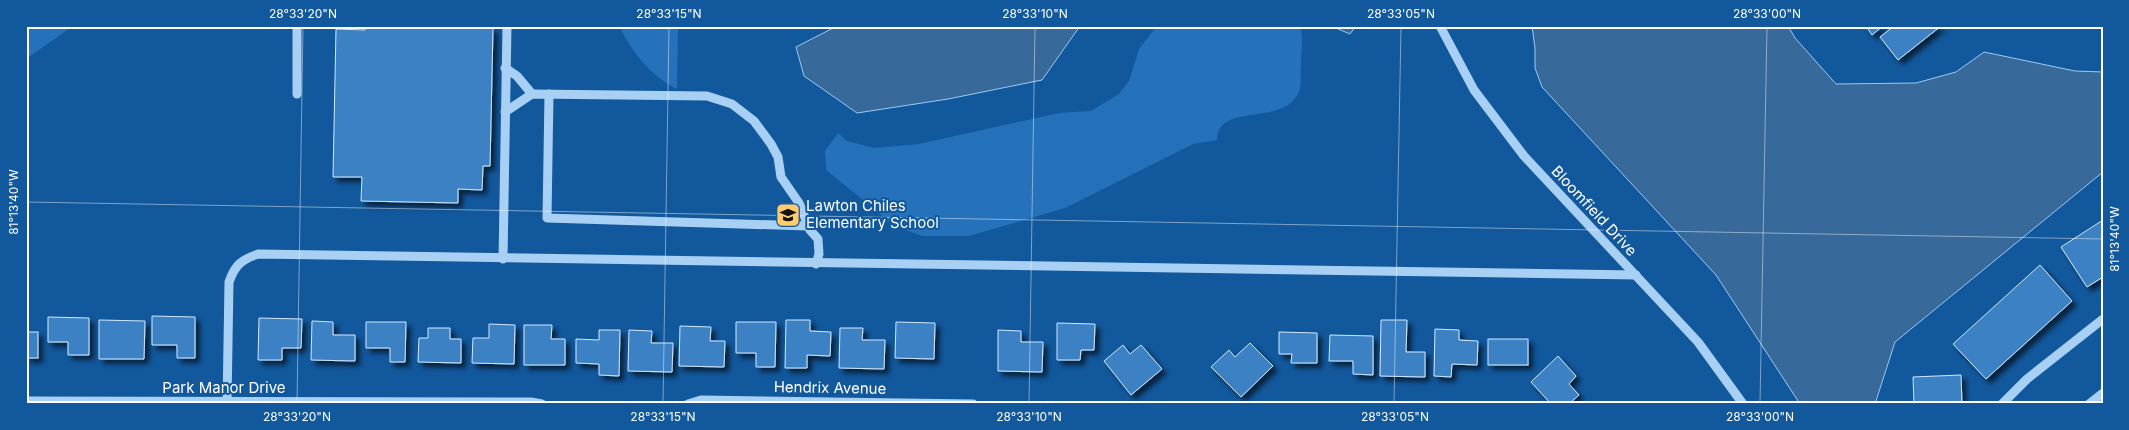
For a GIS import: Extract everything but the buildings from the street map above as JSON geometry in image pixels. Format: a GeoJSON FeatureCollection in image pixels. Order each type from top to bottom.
{"type":"FeatureCollection","features":[{"type":"Feature","properties":{"kind":"street"},"geometry":{"type":"LineString","coordinates":[[297,26],[297,94]]}},
{"type":"Feature","properties":{"kind":"street"},"geometry":{"type":"LineString","coordinates":[[503,259],[507,26]]}},
{"type":"Feature","properties":{"kind":"street","name":"Bloomfield Drive"},"geometry":{"type":"LineString","coordinates":[[1440,26],[1474,90],[1524,156],[1698,342],[1743,404]]}},
{"type":"Feature","properties":{"kind":"street"},"geometry":{"type":"LineString","coordinates":[[505,68],[517,76],[532,94]]}},
{"type":"Feature","properties":{"kind":"street"},"geometry":{"type":"LineString","coordinates":[[505,112],[532,94],[707,96],[732,104],[754,121],[778,157],[781,177],[799,203],[808,226],[818,239],[819,254],[816,264]]}},
{"type":"Feature","properties":{"kind":"street"},"geometry":{"type":"LineString","coordinates":[[550,94],[547,218],[808,226]]}},
{"type":"Feature","properties":{"kind":"street"},"geometry":{"type":"LineString","coordinates":[[227,403],[229,282],[234,268],[243,260],[258,254],[1636,275]]}},
{"type":"Feature","properties":{"kind":"street"},"geometry":{"type":"LineString","coordinates":[[2002,404],[2027,379],[2103,319]]}},
{"type":"Feature","properties":{"kind":"street"},"geometry":{"type":"LineString","coordinates":[[2089,404],[2103,393]]}},
{"type":"Feature","properties":{"kind":"street","name":"Hendrix Avenue"},"geometry":{"type":"LineString","coordinates":[[688,404],[701,400],[973,404]]}},
{"type":"Feature","properties":{"kind":"street","name":"Park Manor Drive"},"geometry":{"type":"LineString","coordinates":[[26,401],[227,403],[531,402],[542,404]]}},
{"type":"Feature","properties":{"kind":"shaded area"},"geometry":{"type":"Polygon","coordinates":[[[26,26],[73,26],[26,59],[26,26]]]}},
{"type":"Feature","properties":{"kind":"shaded area"},"geometry":{"type":"Polygon","coordinates":[[[619,26],[678,26],[677,89],[650,70],[636,54],[619,26]]]}},
{"type":"Feature","properties":{"kind":"shaded area"},"geometry":{"type":"Polygon","coordinates":[[[837,26],[1080,26],[1042,80],[948,99],[857,113],[804,76],[796,47],[837,26]]]}},
{"type":"Feature","properties":{"kind":"shaded area"},"geometry":{"type":"Polygon","coordinates":[[[1157,26],[1300,26],[1302,45],[1299,92],[1291,103],[1279,109],[1228,121],[1220,128],[1217,140],[1193,144],[1065,208],[969,236],[922,236],[895,226],[826,170],[825,151],[838,133],[847,141],[874,148],[919,144],[1059,113],[1091,111],[1119,94],[1129,81],[1139,49],[1157,26]]]}},
{"type":"Feature","properties":{"kind":"shaded area"},"geometry":{"type":"Polygon","coordinates":[[[1331,26],[1356,26],[1350,34],[1331,26]]]}},
{"type":"Feature","properties":{"kind":"shaded area"},"geometry":{"type":"Polygon","coordinates":[[[1532,26],[1788,26],[1795,38],[1836,84],[1916,83],[1956,72],[1984,52],[2075,71],[2103,72],[2103,172],[1895,342],[1875,404],[1800,404],[1716,275],[1542,87],[1535,68],[1532,26]]]}},
{"type":"Feature","properties":{"kind":"place","name":"Lawton Chiles Elementary School"},"geometry":{"type":"Point","coordinates":[788,215]}}]}
